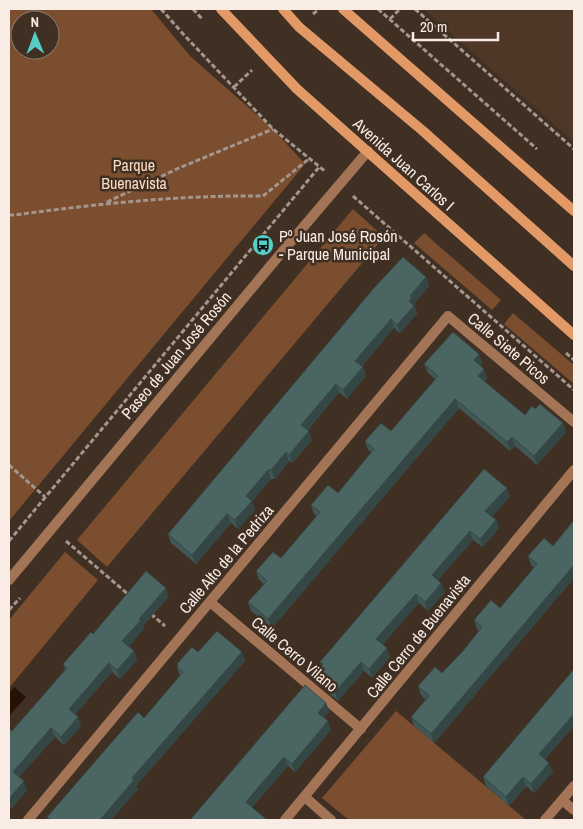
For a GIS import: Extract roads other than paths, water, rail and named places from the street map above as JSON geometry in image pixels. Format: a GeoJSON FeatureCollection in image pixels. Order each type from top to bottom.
{"type":"FeatureCollection","features":[{"type":"Feature","properties":{"kind":"main road","name":"Avenida Juan Carlos I"},"geometry":{"type":"LineString","coordinates":[[221,9],[297,89],[574,335]]}},
{"type":"Feature","properties":{"kind":"main road"},"geometry":{"type":"LineString","coordinates":[[283,9],[299,27],[423,131],[574,266]]}},
{"type":"Feature","properties":{"kind":"main road"},"geometry":{"type":"LineString","coordinates":[[343,9],[574,211]]}},
{"type":"Feature","properties":{"kind":"street","name":"Paseo de Juan José Rosón"},"geometry":{"type":"LineString","coordinates":[[9,580],[368,151]]}},
{"type":"Feature","properties":{"kind":"street","name":"Calle Siete Picos"},"geometry":{"type":"LineString","coordinates":[[448,316],[574,422]]}},
{"type":"Feature","properties":{"kind":"street","name":"Calle Alto de la Pedriza"},"geometry":{"type":"LineString","coordinates":[[28,820],[448,316]]}},
{"type":"Feature","properties":{"kind":"street","name":"Calle Cerro de Buenavista"},"geometry":{"type":"LineString","coordinates":[[285,820],[574,470]]}},
{"type":"Feature","properties":{"kind":"street","name":"Calle Cerro Vilano"},"geometry":{"type":"LineString","coordinates":[[210,602],[361,729]]}},
{"type":"Feature","properties":{"kind":"street"},"geometry":{"type":"LineString","coordinates":[[545,820],[574,786]]}},
{"type":"Feature","properties":{"kind":"street"},"geometry":{"type":"LineString","coordinates":[[305,797],[331,820]]}},
{"type":"Feature","properties":{"kind":"street"},"geometry":{"type":"LineString","coordinates":[[562,800],[574,810]]}},
{"type":"Feature","properties":{"kind":"place","name":"Pº Juan José Rosón - Parque Municipal"},"geometry":{"type":"Point","coordinates":[263,245]}},
{"type":"Feature","properties":{"kind":"park label","name":"Parque Buenavista"},"geometry":{"type":"Point","coordinates":[134,174]}}]}
